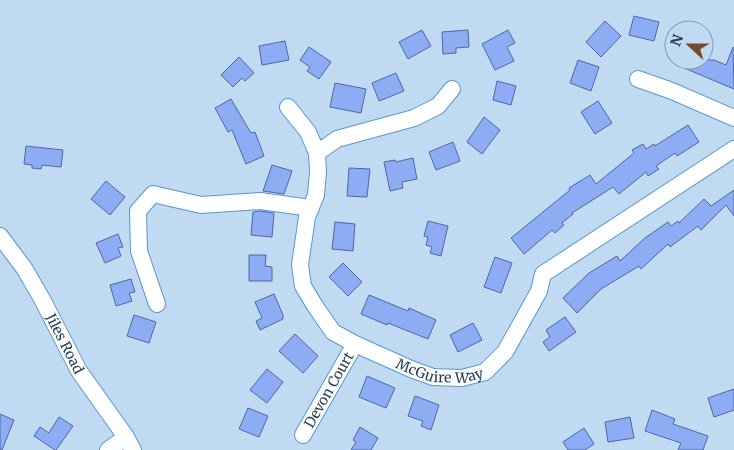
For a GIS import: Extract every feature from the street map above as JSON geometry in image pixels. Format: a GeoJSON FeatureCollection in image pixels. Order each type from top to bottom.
{"type":"FeatureCollection","features":[{"type":"Feature","properties":{"kind":"street"},"geometry":{"type":"LineString","coordinates":[[638,79],[672,91],[734,118]]}},
{"type":"Feature","properties":{"kind":"street"},"geometry":{"type":"LineString","coordinates":[[317,153],[337,139],[414,118],[438,106],[452,88]]}},
{"type":"Feature","properties":{"kind":"street","name":"McGuire Way"},"geometry":{"type":"LineString","coordinates":[[288,107],[308,132],[317,153],[316,195],[306,226],[300,265],[303,286],[333,332],[355,344],[433,377],[462,378],[484,372],[505,352],[539,291],[543,274],[734,149]]}},
{"type":"Feature","properties":{"kind":"street"},"geometry":{"type":"LineString","coordinates":[[157,304],[139,251],[138,211],[153,194],[201,205],[260,201],[311,208]]}},
{"type":"Feature","properties":{"kind":"street","name":"Jiles Road"},"geometry":{"type":"LineString","coordinates":[[0,236],[24,268],[79,371],[130,443]]}},
{"type":"Feature","properties":{"kind":"street","name":"Devon Court"},"geometry":{"type":"LineString","coordinates":[[304,435],[355,344]]}},
{"type":"Feature","properties":{"kind":"street"},"geometry":{"type":"LineString","coordinates":[[108,450],[130,443]]}},
{"type":"Feature","properties":{"kind":"building"},"geometry":{"type":"Polygon","coordinates":[[[634,16],[659,22],[654,41],[629,35],[634,16]]]}},
{"type":"Feature","properties":{"kind":"building"},"geometry":{"type":"Polygon","coordinates":[[[605,21],[621,36],[601,57],[586,42],[605,21]]]}},
{"type":"Feature","properties":{"kind":"building"},"geometry":{"type":"Polygon","coordinates":[[[422,30],[431,46],[408,59],[399,42],[422,30]]]}},
{"type":"Feature","properties":{"kind":"building"},"geometry":{"type":"Polygon","coordinates":[[[468,30],[469,47],[456,48],[456,53],[443,54],[442,32],[468,30]]]}},
{"type":"Feature","properties":{"kind":"building"},"geometry":{"type":"Polygon","coordinates":[[[508,30],[515,43],[507,47],[514,61],[495,70],[482,44],[508,30]]]}},
{"type":"Feature","properties":{"kind":"building"},"geometry":{"type":"Polygon","coordinates":[[[285,41],[289,60],[262,65],[259,46],[285,41]]]}},
{"type":"Feature","properties":{"kind":"building"},"geometry":{"type":"Polygon","coordinates":[[[309,47],[331,62],[319,79],[307,71],[310,67],[300,60],[309,47]]]}},
{"type":"Feature","properties":{"kind":"building"},"geometry":{"type":"Polygon","coordinates":[[[733,47],[734,89],[689,70],[714,70],[714,60],[726,65],[733,47]]]}},
{"type":"Feature","properties":{"kind":"building"},"geometry":{"type":"Polygon","coordinates":[[[239,57],[254,73],[245,81],[242,78],[233,87],[221,75],[239,57]]]}},
{"type":"Feature","properties":{"kind":"building"},"geometry":{"type":"Polygon","coordinates":[[[578,60],[599,67],[591,91],[570,83],[578,60]]]}},
{"type":"Feature","properties":{"kind":"building"},"geometry":{"type":"Polygon","coordinates":[[[396,73],[404,91],[379,101],[372,83],[396,73]]]}},
{"type":"Feature","properties":{"kind":"building"},"geometry":{"type":"Polygon","coordinates":[[[497,81],[516,86],[511,105],[493,100],[497,81]]]}},
{"type":"Feature","properties":{"kind":"building"},"geometry":{"type":"Polygon","coordinates":[[[335,83],[366,89],[361,113],[330,107],[335,83]]]}},
{"type":"Feature","properties":{"kind":"building"},"geometry":{"type":"Polygon","coordinates":[[[231,99],[251,133],[255,132],[264,156],[246,164],[232,130],[228,132],[215,108],[231,99]]]}},
{"type":"Feature","properties":{"kind":"building"},"geometry":{"type":"Polygon","coordinates":[[[598,101],[612,123],[595,134],[581,112],[598,101]]]}},
{"type":"Feature","properties":{"kind":"building"},"geometry":{"type":"Polygon","coordinates":[[[484,117],[500,130],[482,154],[467,142],[484,117]]]}},
{"type":"Feature","properties":{"kind":"building"},"geometry":{"type":"Polygon","coordinates":[[[688,125],[699,142],[677,156],[675,153],[656,166],[659,169],[648,176],[646,172],[619,194],[613,187],[572,213],[562,223],[564,225],[555,233],[552,230],[524,254],[511,238],[570,190],[569,188],[590,175],[596,184],[634,153],[632,150],[643,144],[646,149],[654,144],[655,146],[688,125]]]}},
{"type":"Feature","properties":{"kind":"building"},"geometry":{"type":"Polygon","coordinates":[[[453,142],[460,161],[436,170],[429,152],[453,142]]]}},
{"type":"Feature","properties":{"kind":"building"},"geometry":{"type":"Polygon","coordinates":[[[26,146],[63,150],[61,167],[42,165],[41,169],[32,168],[32,165],[24,164],[26,146]]]}},
{"type":"Feature","properties":{"kind":"building"},"geometry":{"type":"Polygon","coordinates":[[[413,158],[417,179],[402,182],[403,188],[390,191],[384,162],[395,160],[396,162],[413,158]]]}},
{"type":"Feature","properties":{"kind":"building"},"geometry":{"type":"Polygon","coordinates":[[[272,165],[292,171],[284,194],[263,191],[272,165]]]}},
{"type":"Feature","properties":{"kind":"building"},"geometry":{"type":"Polygon","coordinates":[[[349,168],[370,169],[367,197],[347,196],[349,168]]]}},
{"type":"Feature","properties":{"kind":"building"},"geometry":{"type":"Polygon","coordinates":[[[106,181],[125,197],[110,215],[91,199],[106,181]]]}},
{"type":"Feature","properties":{"kind":"building"},"geometry":{"type":"Polygon","coordinates":[[[734,190],[734,216],[726,205],[701,230],[698,226],[670,247],[668,244],[641,269],[639,266],[601,289],[577,313],[563,298],[589,273],[617,256],[620,261],[645,238],[668,222],[671,226],[678,221],[679,223],[704,199],[711,206],[734,190]]]}},
{"type":"Feature","properties":{"kind":"building"},"geometry":{"type":"Polygon","coordinates":[[[253,212],[274,213],[272,237],[251,235],[253,212]]]}},
{"type":"Feature","properties":{"kind":"building"},"geometry":{"type":"Polygon","coordinates":[[[428,221],[448,226],[441,256],[430,253],[432,247],[426,245],[428,237],[424,236],[428,221]]]}},
{"type":"Feature","properties":{"kind":"building"},"geometry":{"type":"Polygon","coordinates":[[[335,222],[355,224],[353,251],[332,249],[335,222]]]}},
{"type":"Feature","properties":{"kind":"building"},"geometry":{"type":"Polygon","coordinates":[[[118,234],[123,247],[118,248],[121,256],[105,263],[96,243],[118,234]]]}},
{"type":"Feature","properties":{"kind":"building"},"geometry":{"type":"Polygon","coordinates":[[[249,255],[266,255],[265,266],[272,267],[272,281],[249,281],[249,255]]]}},
{"type":"Feature","properties":{"kind":"building"},"geometry":{"type":"Polygon","coordinates":[[[495,257],[512,263],[501,293],[484,287],[495,257]]]}},
{"type":"Feature","properties":{"kind":"building"},"geometry":{"type":"Polygon","coordinates":[[[343,263],[362,282],[348,296],[329,277],[343,263]]]}},
{"type":"Feature","properties":{"kind":"building"},"geometry":{"type":"Polygon","coordinates":[[[131,279],[135,292],[129,293],[132,301],[116,306],[110,285],[131,279]]]}},
{"type":"Feature","properties":{"kind":"building"},"geometry":{"type":"Polygon","coordinates":[[[274,294],[283,319],[260,330],[256,321],[262,318],[255,302],[274,294]]]}},
{"type":"Feature","properties":{"kind":"building"},"geometry":{"type":"Polygon","coordinates":[[[369,295],[408,311],[409,308],[436,320],[428,339],[361,314],[369,295]]]}},
{"type":"Feature","properties":{"kind":"building"},"geometry":{"type":"Polygon","coordinates":[[[134,315],[156,322],[149,343],[127,336],[134,315]]]}},
{"type":"Feature","properties":{"kind":"building"},"geometry":{"type":"Polygon","coordinates":[[[565,317],[576,332],[549,351],[543,342],[550,337],[546,330],[565,317]]]}},
{"type":"Feature","properties":{"kind":"building"},"geometry":{"type":"Polygon","coordinates":[[[473,323],[482,340],[458,352],[450,335],[473,323]]]}},
{"type":"Feature","properties":{"kind":"building"},"geometry":{"type":"Polygon","coordinates":[[[295,334],[318,356],[303,373],[279,351],[295,334]]]}},
{"type":"Feature","properties":{"kind":"building"},"geometry":{"type":"Polygon","coordinates":[[[267,369],[283,382],[267,403],[250,390],[267,369]]]}},
{"type":"Feature","properties":{"kind":"building"},"geometry":{"type":"Polygon","coordinates":[[[367,376],[395,388],[386,408],[359,397],[367,376]]]}},
{"type":"Feature","properties":{"kind":"building"},"geometry":{"type":"Polygon","coordinates":[[[734,389],[734,410],[714,417],[708,398],[734,389]]]}},
{"type":"Feature","properties":{"kind":"building"},"geometry":{"type":"Polygon","coordinates":[[[415,396],[439,405],[431,430],[421,426],[423,421],[408,416],[415,396]]]}},
{"type":"Feature","properties":{"kind":"building"},"geometry":{"type":"Polygon","coordinates":[[[248,408],[268,416],[259,437],[239,429],[248,408]]]}},
{"type":"Feature","properties":{"kind":"building"},"geometry":{"type":"Polygon","coordinates":[[[652,410],[675,419],[673,424],[708,436],[703,450],[678,450],[681,443],[645,431],[652,410]]]}},
{"type":"Feature","properties":{"kind":"building"},"geometry":{"type":"Polygon","coordinates":[[[0,414],[14,420],[2,450],[0,450],[0,414]]]}},
{"type":"Feature","properties":{"kind":"building"},"geometry":{"type":"Polygon","coordinates":[[[59,417],[73,426],[55,450],[34,436],[40,427],[49,433],[59,417]]]}},
{"type":"Feature","properties":{"kind":"building"},"geometry":{"type":"Polygon","coordinates":[[[630,417],[634,438],[608,442],[605,422],[630,417]]]}},
{"type":"Feature","properties":{"kind":"building"},"geometry":{"type":"Polygon","coordinates":[[[360,427],[378,438],[371,450],[351,450],[356,442],[353,440],[360,427]]]}},
{"type":"Feature","properties":{"kind":"building"},"geometry":{"type":"Polygon","coordinates":[[[584,428],[594,444],[585,450],[568,450],[563,442],[584,428]]]}}]}
